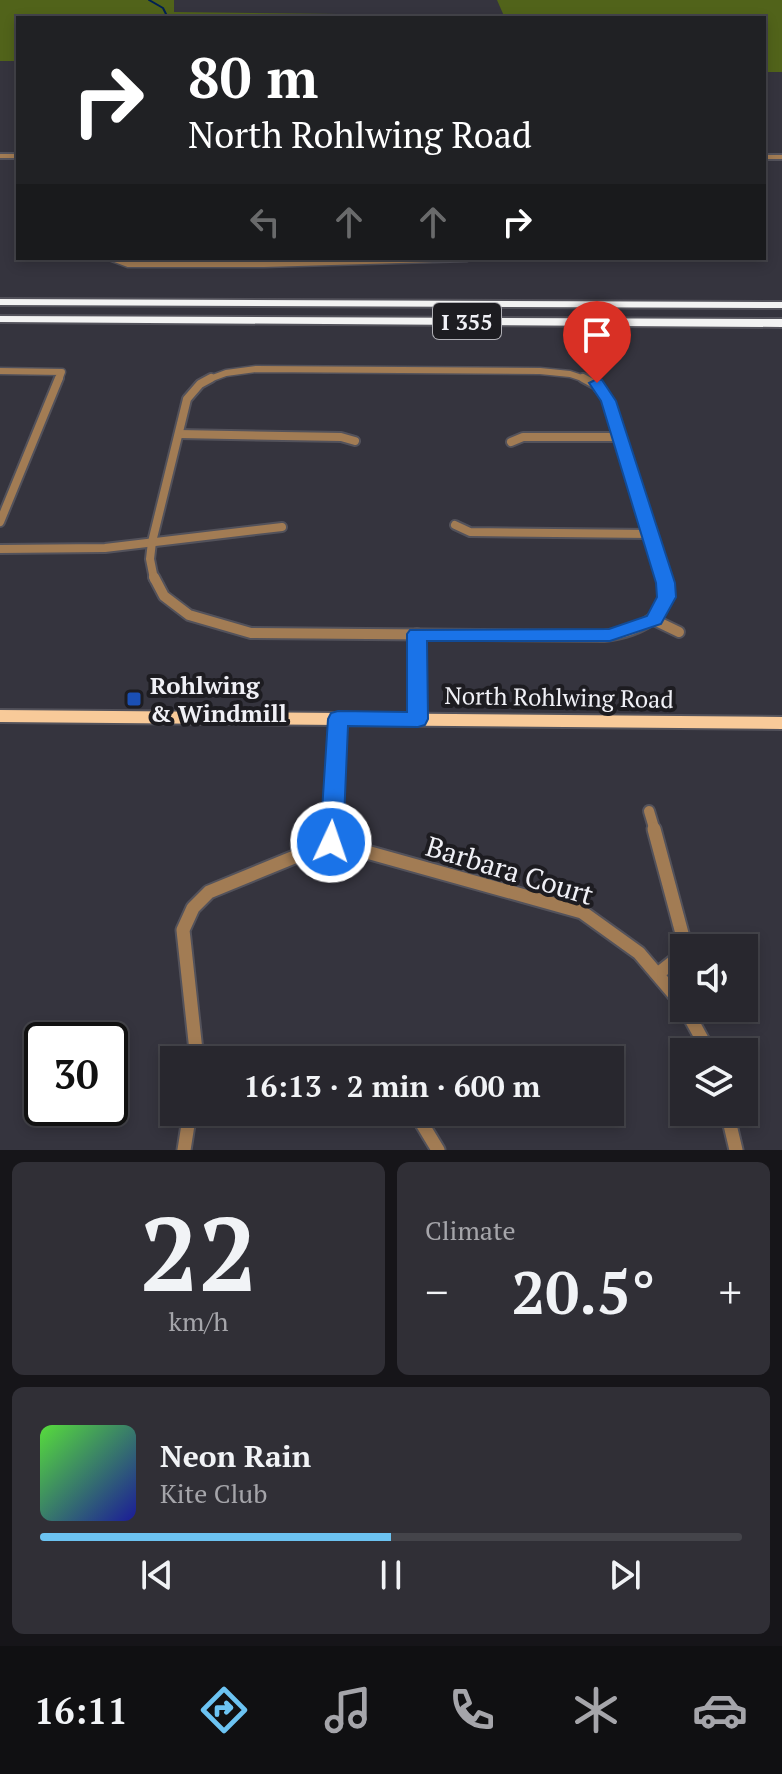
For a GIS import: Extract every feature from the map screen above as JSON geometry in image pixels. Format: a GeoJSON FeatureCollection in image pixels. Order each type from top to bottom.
{"type":"FeatureCollection","features":[{"type":"Feature","properties":{"kind":"highway","name":"I 355"},"geometry":{"type":"LineString","coordinates":[[0,302],[782,305]]}},
{"type":"Feature","properties":{"kind":"highway","name":"I 355"},"geometry":{"type":"LineString","coordinates":[[0,319],[782,323]]}},
{"type":"Feature","properties":{"kind":"main road","name":"North Rohlwing Road"},"geometry":{"type":"LineString","coordinates":[[1,719],[782,723]]}},
{"type":"Feature","properties":{"kind":"street"},"geometry":{"type":"LineString","coordinates":[[117,260],[128,264],[264,264],[399,260]]}},
{"type":"Feature","properties":{"kind":"street"},"geometry":{"type":"LineString","coordinates":[[256,369],[540,371],[587,378],[603,390],[667,590],[663,606],[654,620],[642,626],[604,636],[251,633],[211,624],[186,613],[166,597],[154,578],[152,543],[179,434],[192,390],[207,375],[256,369]]}},
{"type":"Feature","properties":{"kind":"street"},"geometry":{"type":"LineString","coordinates":[[0,371],[62,372],[0,522]]}},
{"type":"Feature","properties":{"kind":"street"},"geometry":{"type":"LineString","coordinates":[[587,378],[598,373]]}},
{"type":"Feature","properties":{"kind":"street"},"geometry":{"type":"LineString","coordinates":[[179,434],[341,437],[355,441]]}},
{"type":"Feature","properties":{"kind":"street"},"geometry":{"type":"LineString","coordinates":[[511,442],[523,437],[620,437]]}},
{"type":"Feature","properties":{"kind":"street"},"geometry":{"type":"LineString","coordinates":[[455,525],[470,532],[650,534]]}},
{"type":"Feature","properties":{"kind":"street"},"geometry":{"type":"LineString","coordinates":[[0,549],[90,549],[282,527]]}},
{"type":"Feature","properties":{"kind":"street"},"geometry":{"type":"LineString","coordinates":[[654,620],[679,632]]}},
{"type":"Feature","properties":{"kind":"street"},"geometry":{"type":"LineString","coordinates":[[417,634],[418,719]]}},
{"type":"Feature","properties":{"kind":"street"},"geometry":{"type":"LineString","coordinates":[[196,1046],[183,930],[193,908],[209,892],[331,842],[338,719]]}},
{"type":"Feature","properties":{"kind":"street"},"geometry":{"type":"LineString","coordinates":[[649,811],[684,941],[678,958],[659,973]]}},
{"type":"Feature","properties":{"kind":"street","name":"Barbara Court"},"geometry":{"type":"LineString","coordinates":[[331,842],[582,912],[639,953],[670,987]]}},
{"type":"Feature","properties":{"kind":"street"},"geometry":{"type":"LineString","coordinates":[[184,1150],[188,1126]]}},
{"type":"Feature","properties":{"kind":"street"},"geometry":{"type":"LineString","coordinates":[[423,1126],[438,1150]]}},
{"type":"Feature","properties":{"kind":"street"},"geometry":{"type":"LineString","coordinates":[[730,1126],[736,1150]]}},
{"type":"Feature","properties":{"kind":"green space"},"geometry":{"type":"Polygon","coordinates":[[[0,0],[174,0],[174,12],[504,16],[16,16],[16,61],[0,61],[0,0]]]}},
{"type":"Feature","properties":{"kind":"green space"},"geometry":{"type":"Polygon","coordinates":[[[497,0],[782,0],[782,72],[766,72],[766,16],[504,16],[497,0]]]}},
{"type":"Feature","properties":{"kind":"waterway"},"geometry":{"type":"LineString","coordinates":[[149,0],[163,8],[167,16]]}},
{"type":"Feature","properties":{"kind":"place","name":"Rohlwing & Windmill"},"geometry":{"type":"Point","coordinates":[134,699]}},
{"type":"Feature","properties":{"kind":"route"},"geometry":{"type":"LineString","coordinates":[[331,842],[338,719],[418,719],[417,634],[604,636],[633,630],[654,620],[663,606],[666,583],[609,401],[597,383]]}}]}
